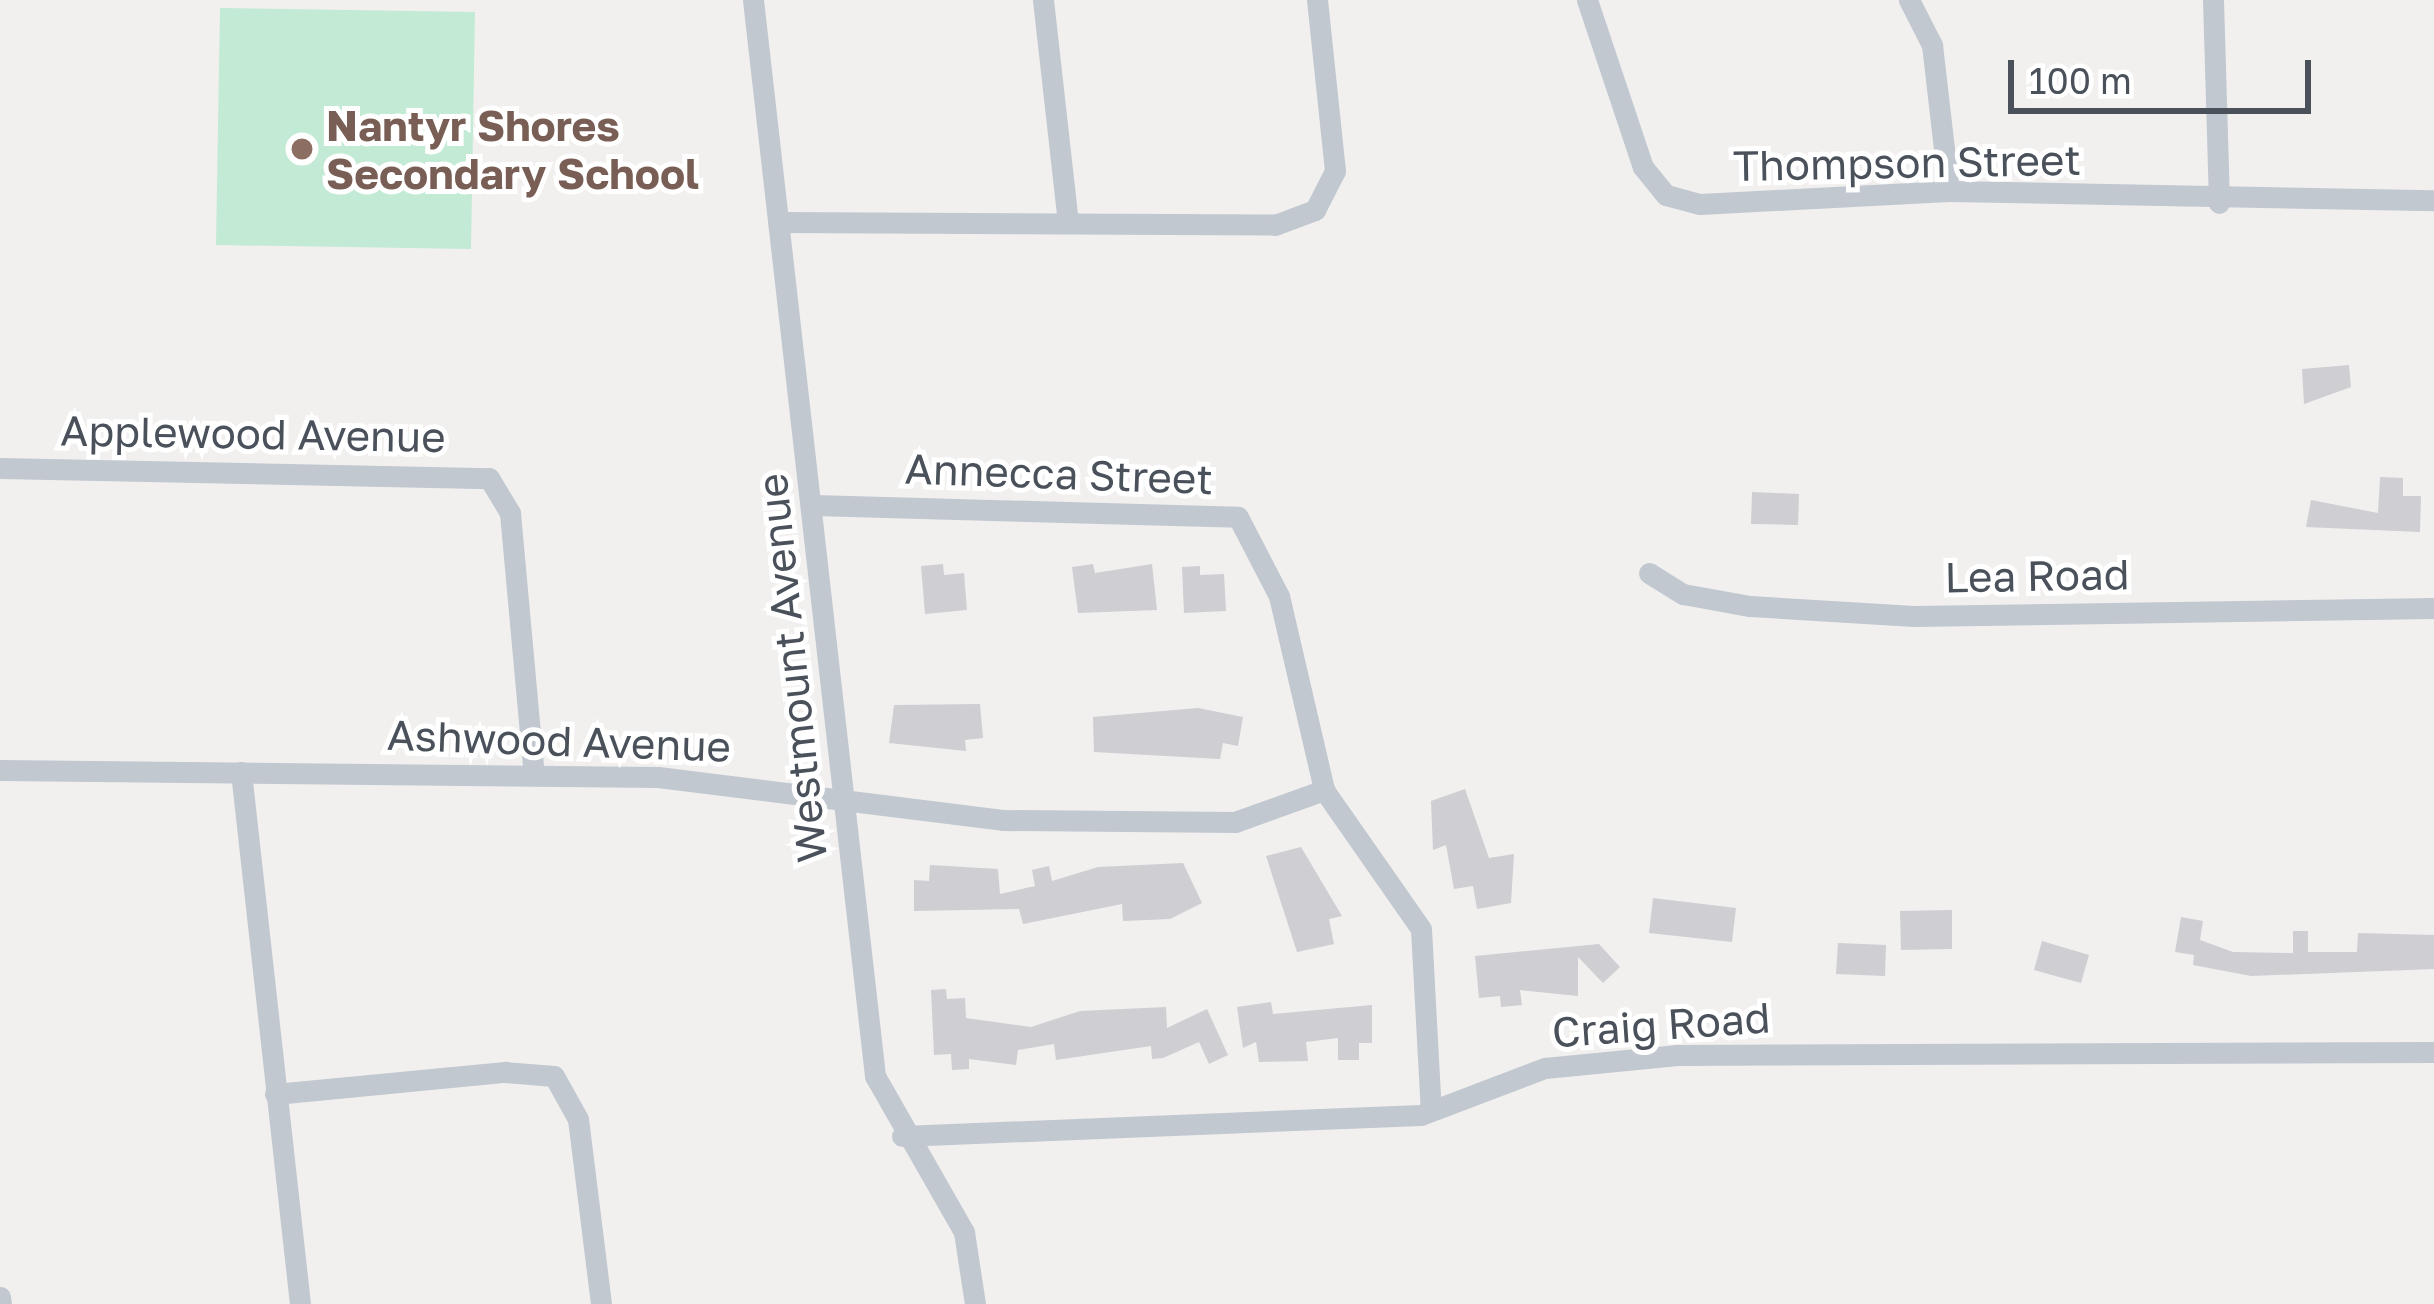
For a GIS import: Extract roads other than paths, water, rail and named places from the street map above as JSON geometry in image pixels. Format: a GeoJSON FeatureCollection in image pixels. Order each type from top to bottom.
{"type":"FeatureCollection","features":[{"type":"Feature","properties":{"kind":"street","name":"Westmount Avenue"},"geometry":{"type":"LineString","coordinates":[[753,0],[814,506],[875,1076],[902,1136],[964,1232],[975,1304]]}},
{"type":"Feature","properties":{"kind":"street"},"geometry":{"type":"LineString","coordinates":[[1043,0],[1068,224]]}},
{"type":"Feature","properties":{"kind":"street"},"geometry":{"type":"LineString","coordinates":[[778,222],[1275,225],[1315,209],[1335,171],[1317,0]]}},
{"type":"Feature","properties":{"kind":"street","name":"Thompson Street"},"geometry":{"type":"LineString","coordinates":[[1587,0],[1643,166],[1666,195],[1700,204],[1949,191],[2219,203],[2434,200]]}},
{"type":"Feature","properties":{"kind":"street"},"geometry":{"type":"LineString","coordinates":[[1909,0],[1932,46],[1949,191]]}},
{"type":"Feature","properties":{"kind":"street"},"geometry":{"type":"LineString","coordinates":[[2213,0],[2219,203]]}},
{"type":"Feature","properties":{"kind":"street","name":"Applewood Avenue"},"geometry":{"type":"LineString","coordinates":[[0,468],[489,478],[510,514],[534,775]]}},
{"type":"Feature","properties":{"kind":"street","name":"Annecca Street"},"geometry":{"type":"LineString","coordinates":[[814,506],[1238,517],[1279,596],[1324,790],[1421,929],[1431,1111]]}},
{"type":"Feature","properties":{"kind":"street","name":"Lea Road"},"geometry":{"type":"LineString","coordinates":[[1648,573],[1683,594],[1750,606],[1913,616],[2434,608]]}},
{"type":"Feature","properties":{"kind":"street","name":"Ashwood Avenue"},"geometry":{"type":"LineString","coordinates":[[0,770],[534,775],[844,794],[1002,820],[1235,822],[1324,790]]}},
{"type":"Feature","properties":{"kind":"street"},"geometry":{"type":"LineString","coordinates":[[241,772],[300,1304]]}},
{"type":"Feature","properties":{"kind":"street","name":"Craig Road"},"geometry":{"type":"LineString","coordinates":[[902,1136],[1431,1111],[1545,1068],[1677,1055],[2434,1052]]}},
{"type":"Feature","properties":{"kind":"street"},"geometry":{"type":"LineString","coordinates":[[274,1094],[505,1072],[554,1076],[578,1119],[601,1304]]}},
{"type":"Feature","properties":{"kind":"place","name":"Nantyr Shores Secondary School"},"geometry":{"type":"Point","coordinates":[302,149]}}]}
